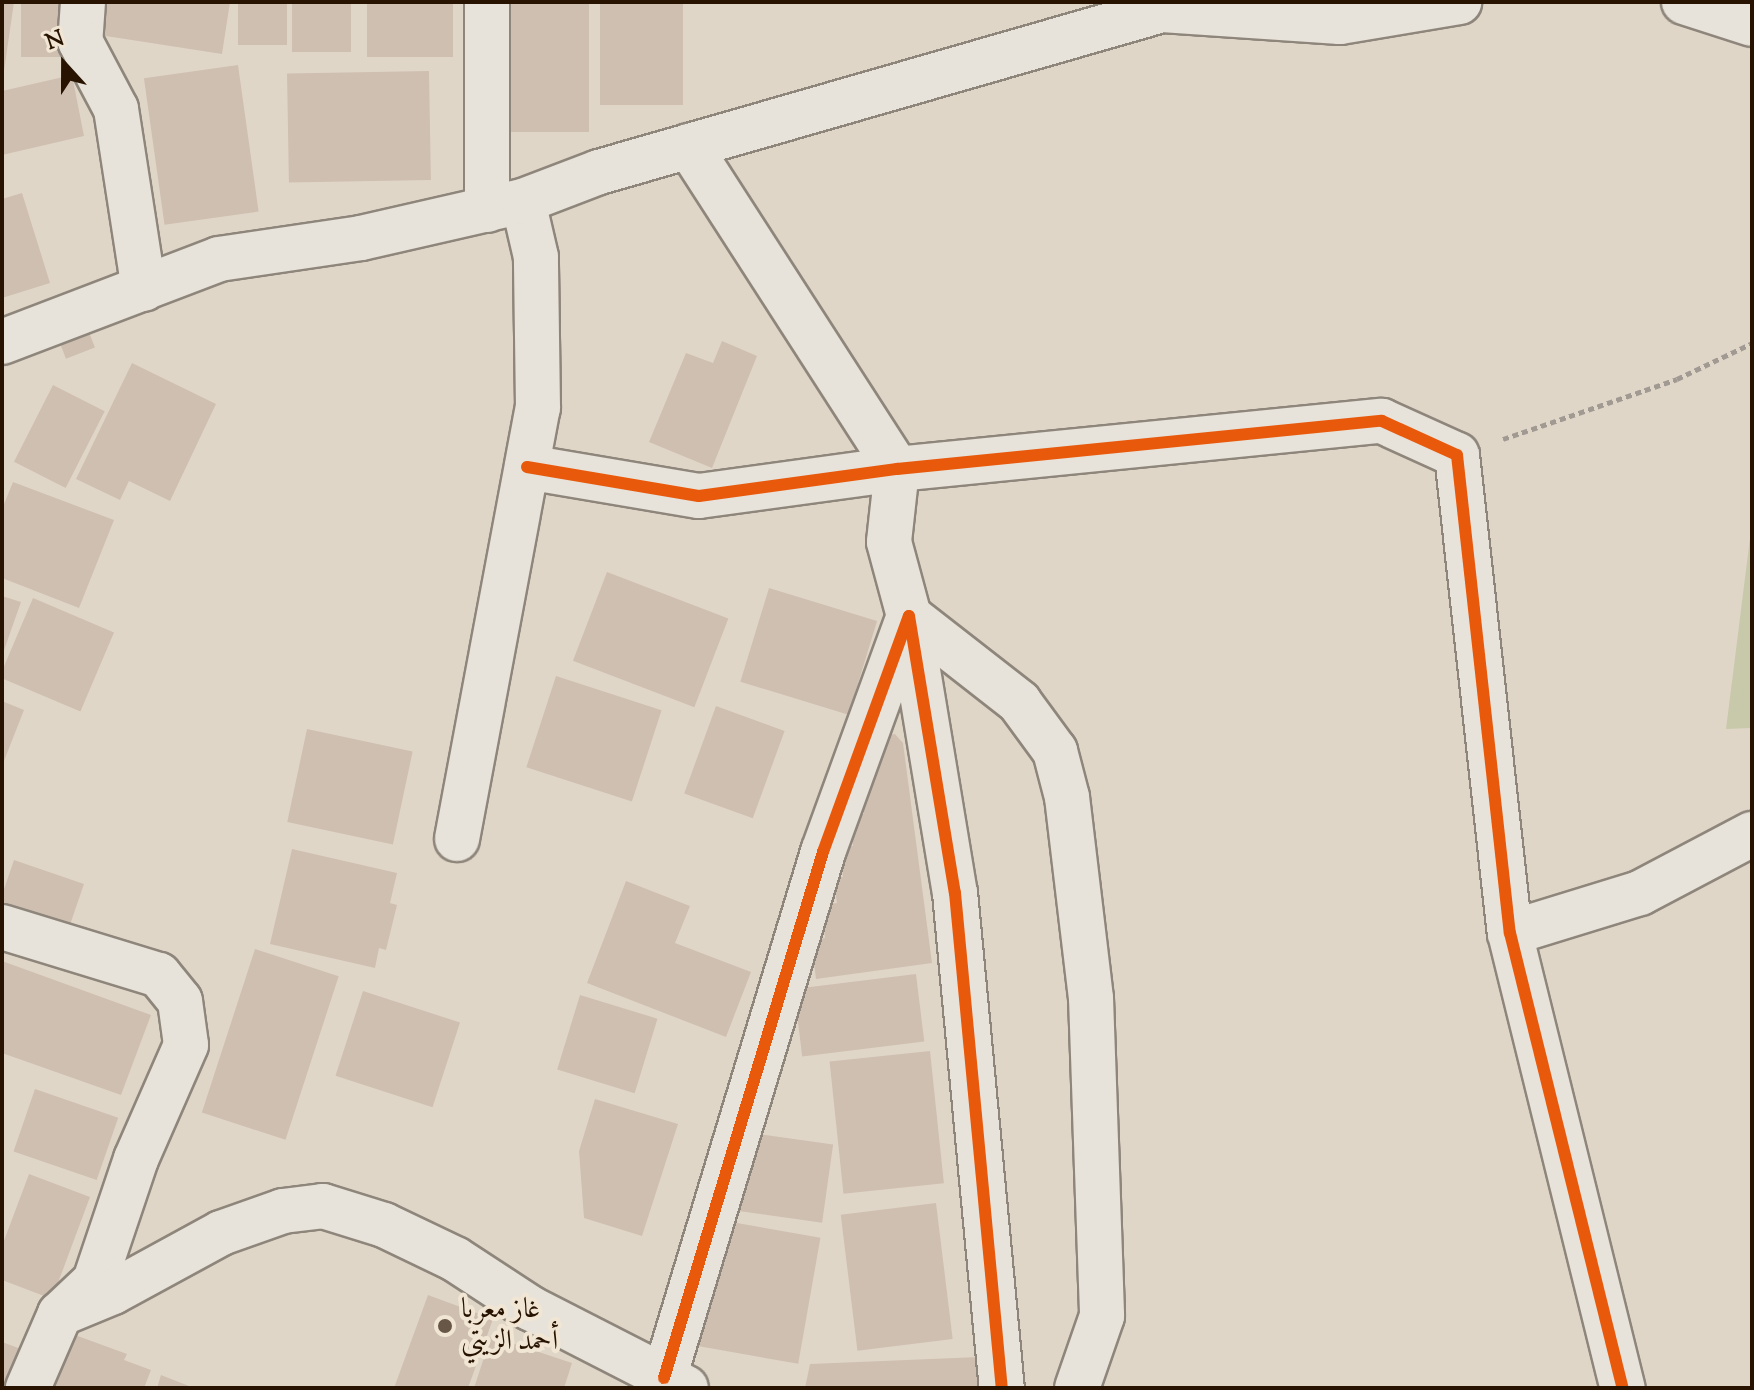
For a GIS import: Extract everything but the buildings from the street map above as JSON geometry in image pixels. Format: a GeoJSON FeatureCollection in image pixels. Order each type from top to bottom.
{"type":"FeatureCollection","features":[{"type":"Feature","properties":{"kind":"street"},"geometry":{"type":"LineString","coordinates":[[83,2],[80,41],[116,109],[144,289]]}},
{"type":"Feature","properties":{"kind":"street"},"geometry":{"type":"LineString","coordinates":[[457,839],[538,408],[536,257],[505,205],[487,2]]}},
{"type":"Feature","properties":{"kind":"street"},"geometry":{"type":"LineString","coordinates":[[2,342],[219,259],[361,238],[505,205],[1142,6],[1340,22],[1459,2]]}},
{"type":"Feature","properties":{"kind":"street"},"geometry":{"type":"LineString","coordinates":[[1684,2],[1752,24]]}},
{"type":"Feature","properties":{"kind":"street"},"geometry":{"type":"LineString","coordinates":[[689,146],[897,469],[889,542],[909,616],[955,893],[1002,1388]]}},
{"type":"Feature","properties":{"kind":"street"},"geometry":{"type":"LineString","coordinates":[[527,467],[699,496],[897,469],[1382,421],[1457,455],[1488,767],[1510,933],[1623,1388]]}},
{"type":"Feature","properties":{"kind":"street"},"geometry":{"type":"LineString","coordinates":[[60,1314],[113,1292],[221,1233],[283,1211],[323,1206],[384,1225],[455,1259],[530,1308],[675,1383],[823,852],[909,616]]}},
{"type":"Feature","properties":{"kind":"street"},"geometry":{"type":"LineString","coordinates":[[909,616],[1019,702],[1055,751],[1067,797],[1091,998],[1102,1316],[1077,1388]]}},
{"type":"Feature","properties":{"kind":"street"},"geometry":{"type":"LineString","coordinates":[[1510,933],[1640,893],[1752,834]]}},
{"type":"Feature","properties":{"kind":"street"},"geometry":{"type":"LineString","coordinates":[[2,927],[159,975],[180,1001],[186,1045],[136,1159],[95,1281],[60,1314],[28,1388]]}},
{"type":"Feature","properties":{"kind":"path"},"geometry":{"type":"LineString","coordinates":[[1457,455],[1677,379],[1752,343]]}},
{"type":"Feature","properties":{"kind":"green space"},"geometry":{"type":"Polygon","coordinates":[[[1752,522],[1752,728],[1726,729],[1752,522]]]}},
{"type":"Feature","properties":{"kind":"cycle path"},"geometry":{"type":"LineString","coordinates":[[527,467],[699,496],[897,469],[1382,421],[1457,455],[1510,933],[1623,1388]]}},
{"type":"Feature","properties":{"kind":"cycle path"},"geometry":{"type":"LineString","coordinates":[[664,1378],[823,852],[909,616],[955,893],[1002,1388]]}},
{"type":"Feature","properties":{"kind":"place","name":"غاز معربا أحمد الزيتي"},"geometry":{"type":"Point","coordinates":[445,1326]}}]}
